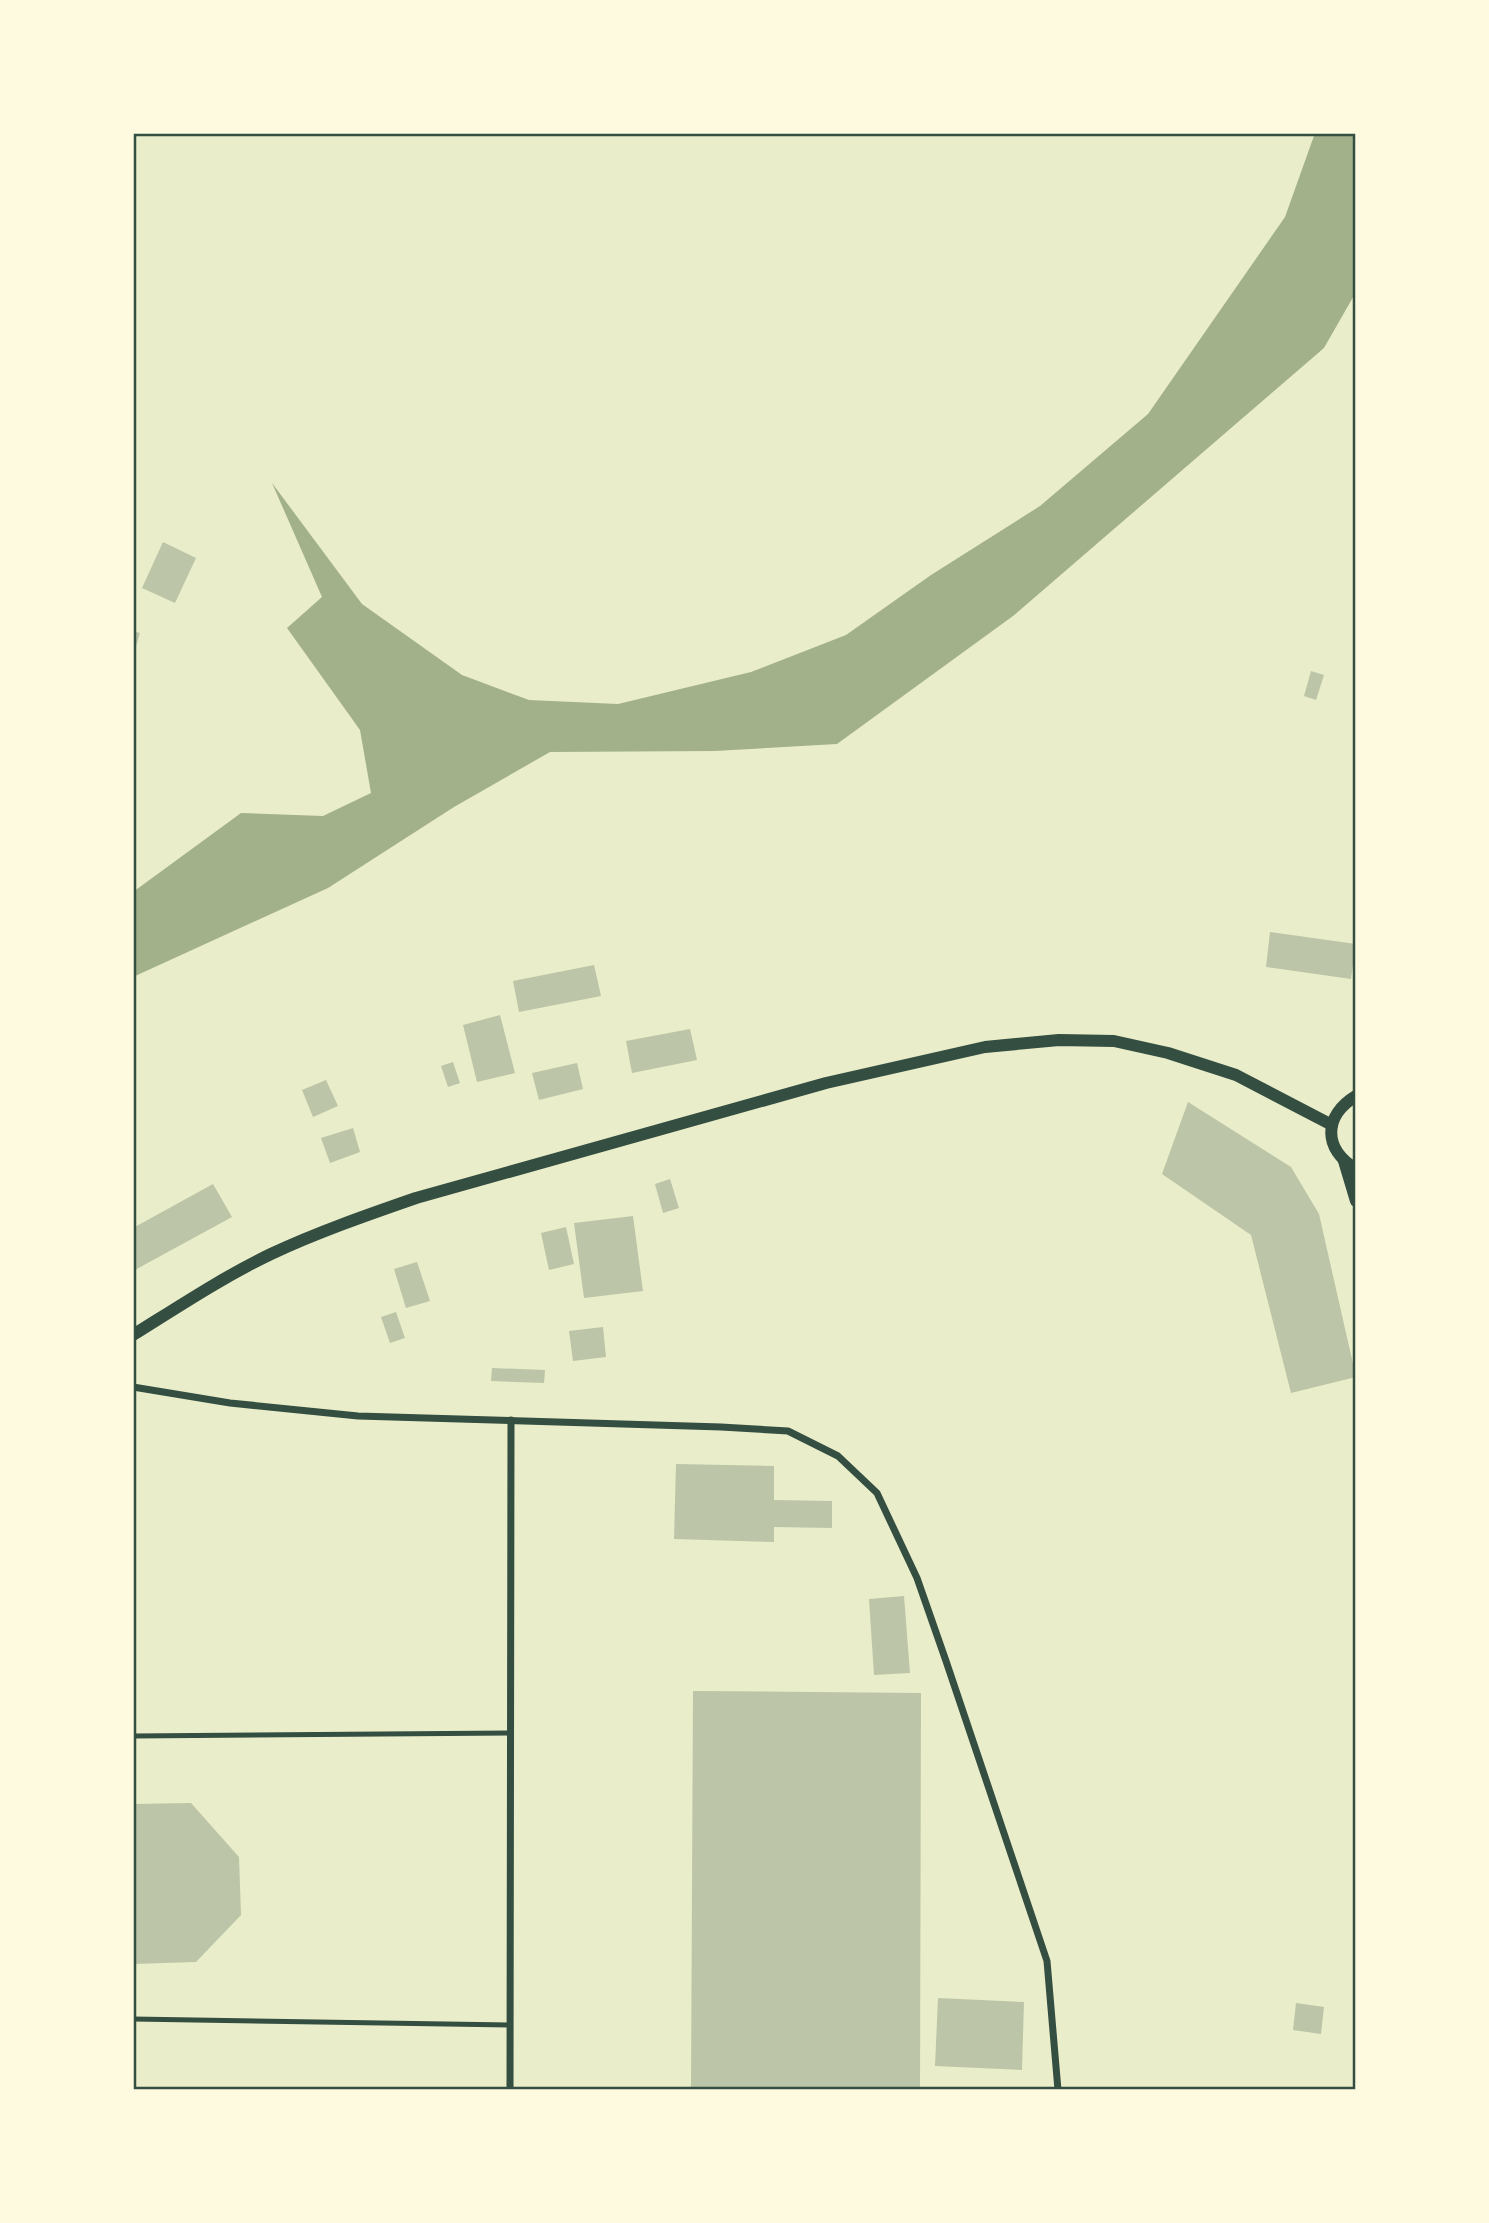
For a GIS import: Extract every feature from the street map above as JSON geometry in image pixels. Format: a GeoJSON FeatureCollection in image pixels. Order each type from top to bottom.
{"type":"FeatureCollection","features":[{"type":"Feature","properties":{"kind":"street"},"geometry":{"type":"LineString","coordinates":[[133,1335],[270,1254],[354,1219],[416,1198],[826,1083],[985,1047],[1059,1040],[1114,1041],[1168,1053],[1236,1075],[1332,1125]]}},
{"type":"Feature","properties":{"kind":"street"},"geometry":{"type":"LineString","coordinates":[[1356,1096],[1337,1112],[1332,1125],[1336,1151],[1356,1169]]}},
{"type":"Feature","properties":{"kind":"street"},"geometry":{"type":"LineString","coordinates":[[1344,1161],[1356,1201]]}},
{"type":"Feature","properties":{"kind":"street"},"geometry":{"type":"LineString","coordinates":[[133,1387],[230,1403],[358,1416],[788,1431],[838,1456],[877,1493],[917,1578],[1047,1961],[1058,2090]]}},
{"type":"Feature","properties":{"kind":"street"},"geometry":{"type":"LineString","coordinates":[[510,2090],[511,1420]]}},
{"type":"Feature","properties":{"kind":"lane"},"geometry":{"type":"LineString","coordinates":[[133,1736],[510,1733]]}},
{"type":"Feature","properties":{"kind":"lane"},"geometry":{"type":"LineString","coordinates":[[133,2020],[510,2025]]}},
{"type":"Feature","properties":{"kind":"shaded area"},"geometry":{"type":"Polygon","coordinates":[[[1315,133],[1356,133],[1356,292],[1324,348],[1013,616],[837,744],[715,751],[550,752],[454,807],[328,888],[133,977],[133,892],[241,813],[323,816],[371,793],[360,730],[287,628],[322,597],[272,483],[362,604],[462,675],[529,700],[618,704],[751,672],[846,635],[931,575],[1040,506],[1148,414],[1285,217],[1315,133]]]}},
{"type":"Feature","properties":{"kind":"building"},"geometry":{"type":"Polygon","coordinates":[[[163,542],[196,558],[175,603],[142,588],[163,542]]]}},
{"type":"Feature","properties":{"kind":"building"},"geometry":{"type":"Polygon","coordinates":[[[133,631],[140,633],[134,653],[133,653],[133,631]]]}},
{"type":"Feature","properties":{"kind":"building"},"geometry":{"type":"Polygon","coordinates":[[[1311,671],[1324,675],[1316,700],[1304,696],[1311,671]]]}},
{"type":"Feature","properties":{"kind":"building"},"geometry":{"type":"Polygon","coordinates":[[[1270,932],[1356,944],[1351,979],[1266,967],[1270,932]]]}},
{"type":"Feature","properties":{"kind":"building"},"geometry":{"type":"Polygon","coordinates":[[[594,965],[601,996],[519,1012],[513,981],[594,965]]]}},
{"type":"Feature","properties":{"kind":"building"},"geometry":{"type":"Polygon","coordinates":[[[500,1015],[515,1073],[477,1082],[463,1025],[500,1015]]]}},
{"type":"Feature","properties":{"kind":"building"},"geometry":{"type":"Polygon","coordinates":[[[690,1029],[697,1060],[632,1073],[626,1041],[690,1029]]]}},
{"type":"Feature","properties":{"kind":"building"},"geometry":{"type":"Polygon","coordinates":[[[453,1062],[460,1083],[448,1087],[441,1066],[453,1062]]]}},
{"type":"Feature","properties":{"kind":"building"},"geometry":{"type":"Polygon","coordinates":[[[577,1063],[583,1089],[539,1100],[532,1073],[577,1063]]]}},
{"type":"Feature","properties":{"kind":"building"},"geometry":{"type":"Polygon","coordinates":[[[326,1080],[338,1106],[313,1117],[302,1090],[326,1080]]]}},
{"type":"Feature","properties":{"kind":"building"},"geometry":{"type":"Polygon","coordinates":[[[1188,1102],[1291,1167],[1319,1214],[1356,1377],[1291,1393],[1251,1235],[1162,1174],[1188,1102]]]}},
{"type":"Feature","properties":{"kind":"building"},"geometry":{"type":"Polygon","coordinates":[[[353,1128],[360,1152],[330,1163],[321,1138],[353,1128]]]}},
{"type":"Feature","properties":{"kind":"building"},"geometry":{"type":"Polygon","coordinates":[[[670,1179],[679,1208],[663,1213],[655,1184],[670,1179]]]}},
{"type":"Feature","properties":{"kind":"building"},"geometry":{"type":"Polygon","coordinates":[[[213,1184],[232,1217],[133,1271],[133,1228],[213,1184]]]}},
{"type":"Feature","properties":{"kind":"building"},"geometry":{"type":"Polygon","coordinates":[[[633,1216],[643,1291],[584,1298],[574,1223],[633,1216]]]}},
{"type":"Feature","properties":{"kind":"building"},"geometry":{"type":"Polygon","coordinates":[[[566,1227],[574,1264],[549,1270],[541,1233],[566,1227]]]}},
{"type":"Feature","properties":{"kind":"building"},"geometry":{"type":"Polygon","coordinates":[[[417,1262],[430,1301],[406,1308],[394,1269],[417,1262]]]}},
{"type":"Feature","properties":{"kind":"building"},"geometry":{"type":"Polygon","coordinates":[[[396,1312],[405,1338],[390,1343],[381,1317],[396,1312]]]}},
{"type":"Feature","properties":{"kind":"building"},"geometry":{"type":"Polygon","coordinates":[[[603,1327],[606,1357],[573,1361],[569,1331],[603,1327]]]}},
{"type":"Feature","properties":{"kind":"building"},"geometry":{"type":"Polygon","coordinates":[[[492,1368],[545,1370],[544,1383],[491,1381],[492,1368]]]}},
{"type":"Feature","properties":{"kind":"building"},"geometry":{"type":"Polygon","coordinates":[[[676,1464],[774,1466],[774,1500],[832,1501],[832,1528],[774,1527],[774,1542],[674,1539],[676,1464]]]}},
{"type":"Feature","properties":{"kind":"building"},"geometry":{"type":"Polygon","coordinates":[[[904,1596],[910,1673],[874,1675],[869,1599],[904,1596]]]}},
{"type":"Feature","properties":{"kind":"building"},"geometry":{"type":"Polygon","coordinates":[[[693,1691],[921,1693],[920,2090],[691,2090],[693,1691]]]}},
{"type":"Feature","properties":{"kind":"building"},"geometry":{"type":"Polygon","coordinates":[[[191,1803],[239,1857],[241,1915],[196,1962],[133,1964],[133,1804],[191,1803]]]}},
{"type":"Feature","properties":{"kind":"building"},"geometry":{"type":"Polygon","coordinates":[[[938,1998],[1024,2002],[1022,2070],[935,2066],[938,1998]]]}},
{"type":"Feature","properties":{"kind":"building"},"geometry":{"type":"Polygon","coordinates":[[[1296,2003],[1324,2007],[1321,2034],[1293,2030],[1296,2003]]]}}]}
